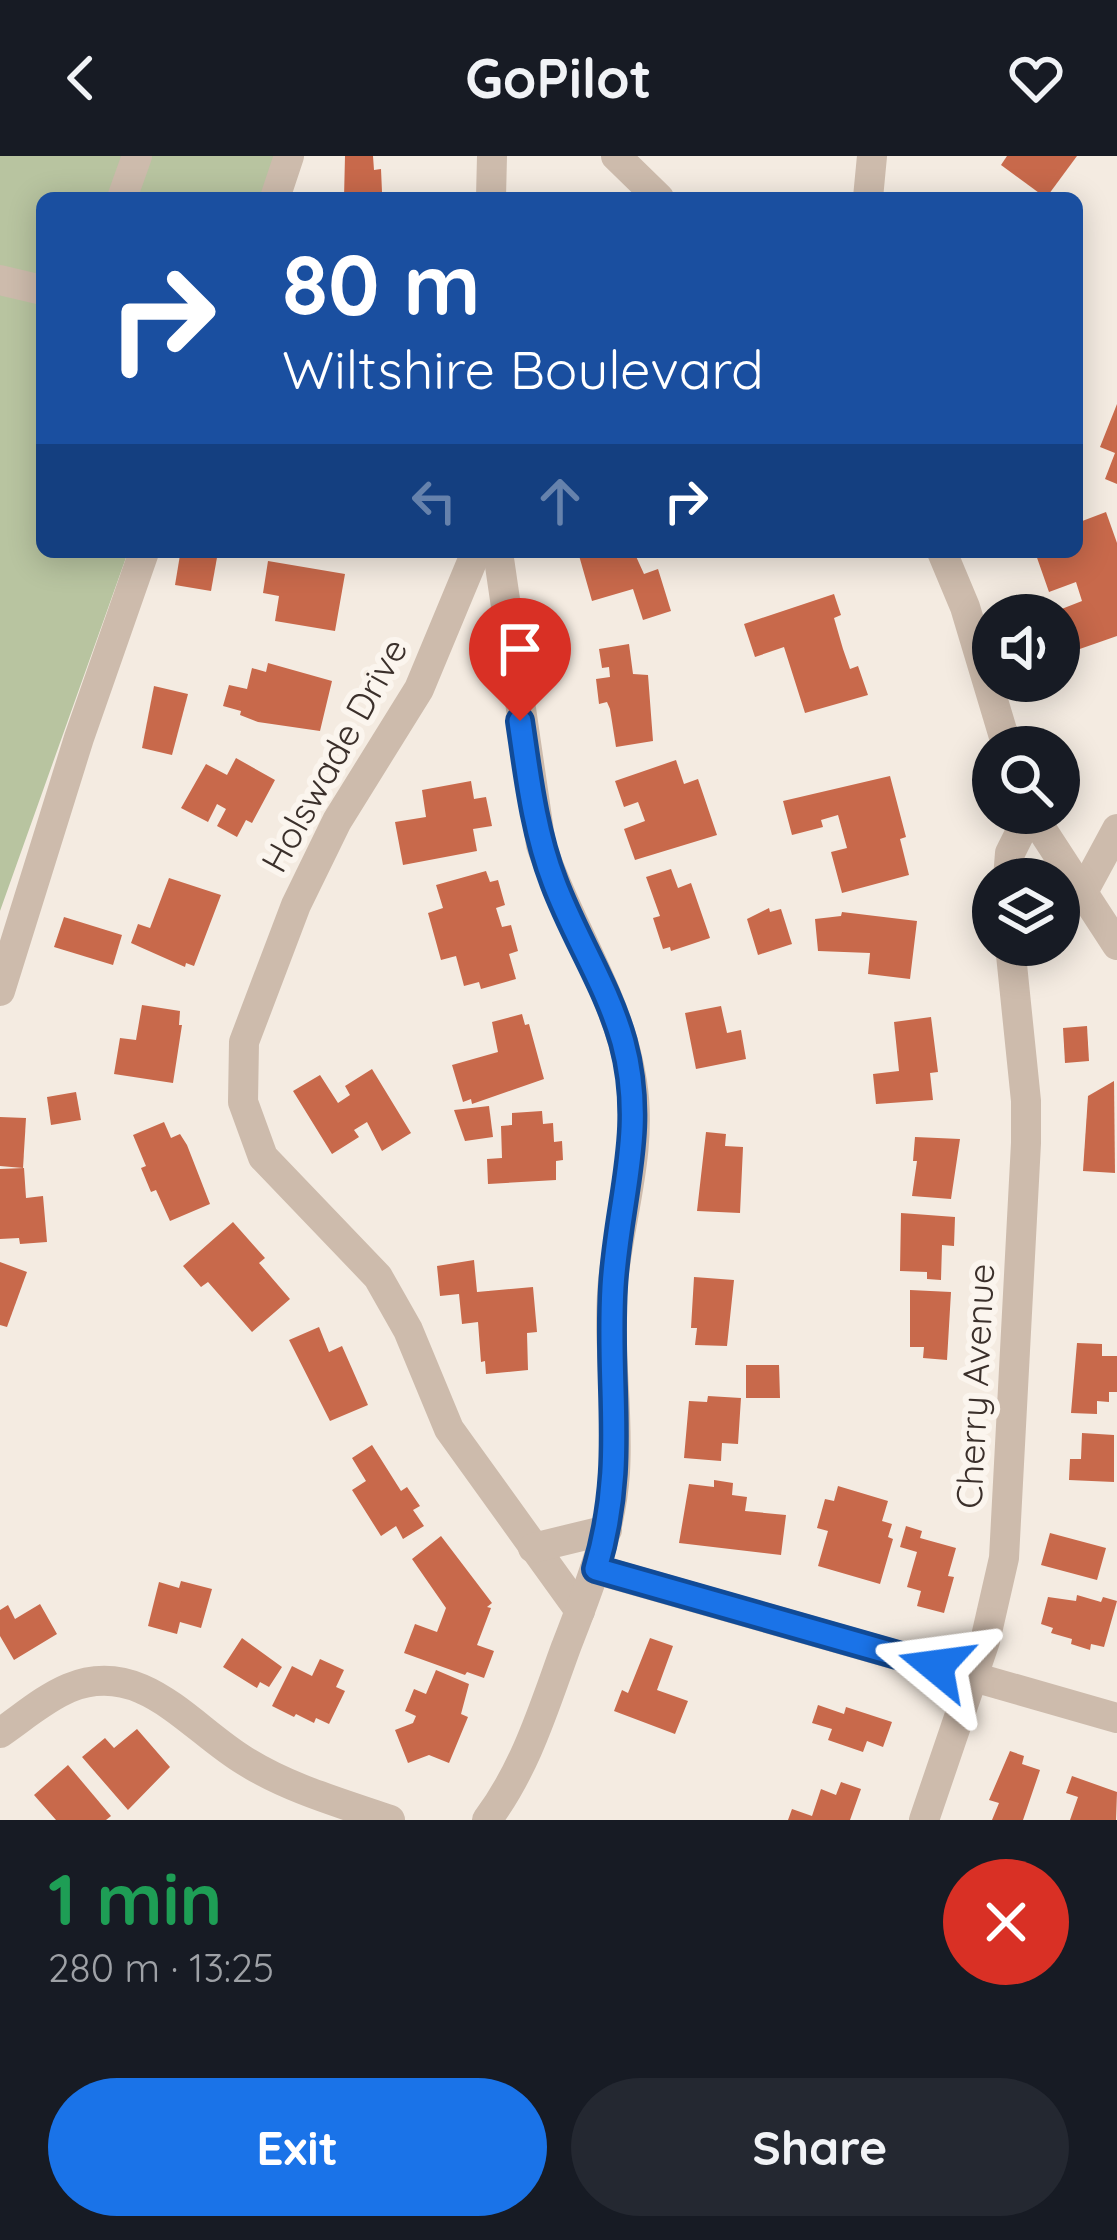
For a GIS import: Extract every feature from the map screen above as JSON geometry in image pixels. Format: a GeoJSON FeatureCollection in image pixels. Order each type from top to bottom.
{"type":"FeatureCollection","features":[{"type":"Feature","properties":{"kind":"street"},"geometry":{"type":"LineString","coordinates":[[124,192],[137,156]]}},
{"type":"Feature","properties":{"kind":"street"},"geometry":{"type":"LineString","coordinates":[[277,192],[289,156]]}},
{"type":"Feature","properties":{"kind":"street"},"geometry":{"type":"LineString","coordinates":[[491,192],[492,156]]}},
{"type":"Feature","properties":{"kind":"street"},"geometry":{"type":"LineString","coordinates":[[616,156],[653,192]]}},
{"type":"Feature","properties":{"kind":"street"},"geometry":{"type":"LineString","coordinates":[[869,192],[872,156]]}},
{"type":"Feature","properties":{"kind":"street"},"geometry":{"type":"LineString","coordinates":[[0,280],[36,289]]}},
{"type":"Feature","properties":{"kind":"street"},"geometry":{"type":"LineString","coordinates":[[0,992],[79,738],[143,558]]}},
{"type":"Feature","properties":{"kind":"street","name":"Holswade Drive"},"geometry":{"type":"LineString","coordinates":[[474,558],[419,689],[314,866],[254,1010],[241,1072],[249,1127],[262,1157],[378,1277],[408,1330],[449,1429],[580,1611]]}},
{"type":"Feature","properties":{"kind":"street"},"geometry":{"type":"LineString","coordinates":[[487,1820],[529,1748],[607,1531],[616,1434],[613,1286],[635,1128],[633,1084],[607,995],[541,844],[499,558]]}},
{"type":"Feature","properties":{"kind":"street"},"geometry":{"type":"LineString","coordinates":[[944,558],[965,608],[1001,726]]}},
{"type":"Feature","properties":{"kind":"street"},"geometry":{"type":"LineString","coordinates":[[1082,894],[1117,829]]}},
{"type":"Feature","properties":{"kind":"street"},"geometry":{"type":"LineString","coordinates":[[1043,834],[1117,945]]}},
{"type":"Feature","properties":{"kind":"street","name":"Cherry Avenue"},"geometry":{"type":"LineString","coordinates":[[924,1820],[996,1602],[1008,1514],[1026,1122],[1012,966]]}},
{"type":"Feature","properties":{"kind":"street"},"geometry":{"type":"LineString","coordinates":[[533,1548],[607,1531]]}},
{"type":"Feature","properties":{"kind":"street"},"geometry":{"type":"LineString","coordinates":[[596,1569],[1117,1718]]}},
{"type":"Feature","properties":{"kind":"street"},"geometry":{"type":"LineString","coordinates":[[0,1733],[67,1688],[97,1680],[124,1682],[152,1691],[267,1774],[390,1820]]}},
{"type":"Feature","properties":{"kind":"green space"},"geometry":{"type":"Polygon","coordinates":[[[0,156],[276,156],[262,192],[36,192],[36,558],[126,558],[0,911],[0,156]]]}},
{"type":"Feature","properties":{"kind":"building"},"geometry":{"type":"Polygon","coordinates":[[[345,156],[373,156],[374,170],[381,169],[382,192],[344,192],[345,156]]]}},
{"type":"Feature","properties":{"kind":"building"},"geometry":{"type":"Polygon","coordinates":[[[1007,156],[1077,156],[1050,192],[1038,192],[1001,165],[1007,156]]]}},
{"type":"Feature","properties":{"kind":"building"},"geometry":{"type":"Polygon","coordinates":[[[1117,404],[1117,484],[1105,479],[1115,453],[1100,447],[1117,404]]]}},
{"type":"Feature","properties":{"kind":"building"},"geometry":{"type":"Polygon","coordinates":[[[1106,512],[1117,543],[1117,636],[1080,649],[1082,601],[1076,582],[1049,592],[1037,558],[1083,558],[1083,521],[1106,512]]]}},
{"type":"Feature","properties":{"kind":"building"},"geometry":{"type":"Polygon","coordinates":[[[180,558],[217,558],[211,591],[175,585],[180,558]]]}},
{"type":"Feature","properties":{"kind":"building"},"geometry":{"type":"Polygon","coordinates":[[[580,558],[637,558],[644,574],[658,569],[671,611],[643,620],[633,589],[592,601],[580,558]]]}},
{"type":"Feature","properties":{"kind":"building"},"geometry":{"type":"Polygon","coordinates":[[[268,561],[345,574],[335,631],[275,621],[279,596],[263,593],[268,561]]]}},
{"type":"Feature","properties":{"kind":"building"},"geometry":{"type":"Polygon","coordinates":[[[834,594],[841,615],[834,618],[843,649],[850,669],[858,666],[868,695],[805,713],[784,647],[755,657],[744,624],[834,594]]]}},
{"type":"Feature","properties":{"kind":"building"},"geometry":{"type":"Polygon","coordinates":[[[629,644],[633,674],[648,675],[653,741],[616,747],[610,709],[607,702],[599,704],[596,679],[610,677],[609,667],[602,668],[599,649],[629,644]]]}},
{"type":"Feature","properties":{"kind":"building"},"geometry":{"type":"Polygon","coordinates":[[[268,663],[332,681],[320,731],[258,722],[223,706],[229,685],[247,689],[252,668],[266,672],[268,663]]]}},
{"type":"Feature","properties":{"kind":"building"},"geometry":{"type":"Polygon","coordinates":[[[154,686],[188,694],[172,755],[142,748],[154,686]]]}},
{"type":"Feature","properties":{"kind":"building"},"geometry":{"type":"Polygon","coordinates":[[[236,758],[275,780],[252,823],[246,820],[237,837],[217,826],[226,809],[217,804],[208,822],[181,808],[206,764],[227,775],[236,758]]]}},
{"type":"Feature","properties":{"kind":"building"},"geometry":{"type":"Polygon","coordinates":[[[676,760],[684,784],[698,779],[717,835],[635,860],[624,829],[645,821],[638,802],[624,807],[615,781],[676,760]]]}},
{"type":"Feature","properties":{"kind":"building"},"geometry":{"type":"Polygon","coordinates":[[[890,776],[906,837],[900,839],[909,875],[842,893],[831,852],[847,848],[838,815],[821,820],[823,827],[792,835],[783,801],[890,776]]]}},
{"type":"Feature","properties":{"kind":"building"},"geometry":{"type":"Polygon","coordinates":[[[471,781],[474,799],[486,797],[492,826],[473,829],[477,851],[403,865],[395,822],[426,817],[422,790],[471,781]]]}},
{"type":"Feature","properties":{"kind":"building"},"geometry":{"type":"Polygon","coordinates":[[[671,869],[678,888],[691,883],[710,938],[671,951],[670,947],[663,949],[653,918],[660,916],[646,877],[671,869]]]}},
{"type":"Feature","properties":{"kind":"building"},"geometry":{"type":"Polygon","coordinates":[[[486,871],[490,882],[498,880],[505,905],[496,908],[502,927],[511,925],[518,951],[509,954],[516,979],[481,989],[479,982],[464,986],[456,956],[441,960],[428,913],[443,908],[436,885],[486,871]]]}},
{"type":"Feature","properties":{"kind":"building"},"geometry":{"type":"Polygon","coordinates":[[[169,878],[221,895],[194,966],[186,963],[185,967],[131,943],[138,924],[150,928],[169,878]]]}},
{"type":"Feature","properties":{"kind":"building"},"geometry":{"type":"Polygon","coordinates":[[[769,908],[770,912],[781,909],[792,944],[758,955],[747,919],[769,908]]]}},
{"type":"Feature","properties":{"kind":"building"},"geometry":{"type":"Polygon","coordinates":[[[842,912],[917,921],[910,979],[868,974],[870,953],[818,951],[815,919],[841,916],[842,912]]]}},
{"type":"Feature","properties":{"kind":"building"},"geometry":{"type":"Polygon","coordinates":[[[64,917],[122,935],[113,965],[54,947],[64,917]]]}},
{"type":"Feature","properties":{"kind":"building"},"geometry":{"type":"Polygon","coordinates":[[[142,1005],[180,1011],[173,1083],[114,1074],[120,1038],[136,1040],[142,1005]]]}},
{"type":"Feature","properties":{"kind":"building"},"geometry":{"type":"Polygon","coordinates":[[[721,1006],[727,1033],[741,1030],[746,1059],[696,1069],[685,1013],[721,1006]]]}},
{"type":"Feature","properties":{"kind":"building"},"geometry":{"type":"Polygon","coordinates":[[[522,1014],[544,1079],[472,1104],[471,1099],[463,1102],[452,1065],[498,1052],[492,1022],[522,1014]]]}},
{"type":"Feature","properties":{"kind":"building"},"geometry":{"type":"Polygon","coordinates":[[[931,1017],[938,1072],[930,1073],[933,1100],[876,1104],[873,1074],[899,1071],[894,1022],[931,1017]]]}},
{"type":"Feature","properties":{"kind":"building"},"geometry":{"type":"Polygon","coordinates":[[[1087,1026],[1089,1061],[1065,1063],[1063,1028],[1087,1026]]]}},
{"type":"Feature","properties":{"kind":"building"},"geometry":{"type":"Polygon","coordinates":[[[372,1069],[411,1133],[382,1151],[367,1122],[354,1130],[359,1137],[332,1154],[293,1091],[320,1075],[338,1103],[350,1095],[345,1086],[372,1069]]]}},
{"type":"Feature","properties":{"kind":"building"},"geometry":{"type":"Polygon","coordinates":[[[1114,1081],[1115,1173],[1083,1171],[1088,1096],[1114,1081]]]}},
{"type":"Feature","properties":{"kind":"building"},"geometry":{"type":"Polygon","coordinates":[[[76,1092],[81,1120],[51,1125],[47,1097],[76,1092]]]}},
{"type":"Feature","properties":{"kind":"building"},"geometry":{"type":"Polygon","coordinates":[[[489,1106],[493,1137],[465,1141],[454,1110],[489,1106]]]}},
{"type":"Feature","properties":{"kind":"building"},"geometry":{"type":"Polygon","coordinates":[[[542,1111],[543,1124],[553,1123],[554,1142],[562,1141],[563,1160],[556,1161],[556,1180],[488,1184],[487,1159],[502,1158],[501,1126],[512,1125],[512,1113],[542,1111]]]}},
{"type":"Feature","properties":{"kind":"building"},"geometry":{"type":"Polygon","coordinates":[[[0,1117],[26,1118],[23,1168],[0,1166],[0,1117]]]}},
{"type":"Feature","properties":{"kind":"building"},"geometry":{"type":"Polygon","coordinates":[[[164,1122],[171,1138],[180,1134],[187,1145],[210,1204],[170,1221],[156,1190],[151,1192],[133,1135],[164,1122]]]}},
{"type":"Feature","properties":{"kind":"building"},"geometry":{"type":"Polygon","coordinates":[[[706,1132],[726,1134],[725,1146],[743,1147],[740,1213],[697,1211],[706,1132]]]}},
{"type":"Feature","properties":{"kind":"building"},"geometry":{"type":"Polygon","coordinates":[[[915,1137],[960,1139],[951,1199],[912,1196],[915,1137]]]}},
{"type":"Feature","properties":{"kind":"building"},"geometry":{"type":"Polygon","coordinates":[[[24,1168],[26,1198],[43,1196],[47,1242],[20,1244],[19,1238],[0,1239],[0,1169],[24,1168]]]}},
{"type":"Feature","properties":{"kind":"building"},"geometry":{"type":"Polygon","coordinates":[[[901,1213],[955,1217],[954,1246],[942,1245],[941,1280],[927,1279],[927,1272],[900,1271],[901,1213]]]}},
{"type":"Feature","properties":{"kind":"building"},"geometry":{"type":"Polygon","coordinates":[[[233,1222],[265,1258],[259,1263],[290,1299],[252,1332],[208,1282],[201,1287],[183,1266],[233,1222]]]}},
{"type":"Feature","properties":{"kind":"building"},"geometry":{"type":"Polygon","coordinates":[[[474,1260],[477,1292],[533,1287],[537,1332],[527,1333],[528,1370],[486,1374],[478,1322],[462,1324],[459,1294],[440,1296],[437,1266],[474,1260]]]}},
{"type":"Feature","properties":{"kind":"building"},"geometry":{"type":"Polygon","coordinates":[[[0,1262],[27,1272],[7,1327],[0,1325],[0,1262]]]}},
{"type":"Feature","properties":{"kind":"building"},"geometry":{"type":"Polygon","coordinates":[[[694,1277],[734,1280],[727,1346],[695,1345],[697,1328],[691,1328],[694,1277]]]}},
{"type":"Feature","properties":{"kind":"building"},"geometry":{"type":"Polygon","coordinates":[[[910,1290],[951,1292],[947,1360],[923,1358],[924,1347],[910,1347],[910,1290]]]}},
{"type":"Feature","properties":{"kind":"building"},"geometry":{"type":"Polygon","coordinates":[[[319,1327],[329,1352],[342,1346],[368,1405],[330,1421],[289,1340],[319,1327]]]}},
{"type":"Feature","properties":{"kind":"building"},"geometry":{"type":"Polygon","coordinates":[[[1077,1343],[1102,1344],[1102,1356],[1117,1356],[1117,1392],[1109,1392],[1109,1402],[1097,1401],[1097,1414],[1071,1413],[1077,1343]]]}},
{"type":"Feature","properties":{"kind":"building"},"geometry":{"type":"Polygon","coordinates":[[[746,1365],[779,1365],[780,1398],[746,1398],[746,1365]]]}},
{"type":"Feature","properties":{"kind":"building"},"geometry":{"type":"Polygon","coordinates":[[[708,1396],[741,1398],[738,1444],[722,1443],[721,1461],[684,1458],[689,1401],[707,1402],[708,1396]]]}},
{"type":"Feature","properties":{"kind":"building"},"geometry":{"type":"Polygon","coordinates":[[[1082,1433],[1114,1435],[1114,1482],[1069,1480],[1070,1459],[1081,1459],[1082,1433]]]}},
{"type":"Feature","properties":{"kind":"building"},"geometry":{"type":"Polygon","coordinates":[[[372,1445],[401,1491],[407,1487],[420,1506],[413,1510],[424,1526],[403,1539],[396,1526],[381,1536],[352,1490],[366,1481],[352,1458],[372,1445]]]}},
{"type":"Feature","properties":{"kind":"building"},"geometry":{"type":"Polygon","coordinates":[[[714,1480],[733,1483],[732,1495],[747,1497],[745,1511],[786,1515],[781,1555],[679,1543],[689,1484],[714,1487],[714,1480]]]}},
{"type":"Feature","properties":{"kind":"building"},"geometry":{"type":"Polygon","coordinates":[[[838,1486],[888,1501],[882,1521],[892,1524],[888,1537],[893,1539],[880,1584],[818,1566],[828,1531],[817,1528],[825,1499],[834,1501],[838,1486]]]}},
{"type":"Feature","properties":{"kind":"building"},"geometry":{"type":"Polygon","coordinates":[[[906,1526],[922,1531],[920,1538],[956,1548],[944,1613],[917,1606],[921,1591],[907,1587],[917,1552],[900,1547],[906,1526]]]}},
{"type":"Feature","properties":{"kind":"building"},"geometry":{"type":"Polygon","coordinates":[[[1050,1533],[1106,1548],[1097,1580],[1041,1565],[1050,1533]]]}},
{"type":"Feature","properties":{"kind":"building"},"geometry":{"type":"Polygon","coordinates":[[[441,1536],[492,1603],[477,1645],[494,1651],[484,1678],[404,1653],[415,1624],[437,1632],[446,1608],[412,1559],[441,1536]]]}},
{"type":"Feature","properties":{"kind":"building"},"geometry":{"type":"Polygon","coordinates":[[[181,1581],[212,1589],[201,1628],[180,1622],[177,1634],[148,1626],[159,1582],[179,1588],[181,1581]]]}},
{"type":"Feature","properties":{"kind":"building"},"geometry":{"type":"Polygon","coordinates":[[[1077,1595],[1117,1601],[1104,1647],[1091,1644],[1090,1650],[1071,1644],[1072,1639],[1051,1633],[1053,1628],[1041,1624],[1048,1597],[1076,1601],[1077,1595]]]}},
{"type":"Feature","properties":{"kind":"building"},"geometry":{"type":"Polygon","coordinates":[[[40,1604],[57,1634],[14,1660],[0,1636],[0,1610],[8,1605],[15,1619],[40,1604]]]}},
{"type":"Feature","properties":{"kind":"building"},"geometry":{"type":"Polygon","coordinates":[[[242,1638],[282,1667],[269,1687],[260,1682],[257,1688],[223,1667],[242,1638]]]}},
{"type":"Feature","properties":{"kind":"building"},"geometry":{"type":"Polygon","coordinates":[[[650,1638],[673,1646],[657,1690],[688,1701],[675,1734],[614,1711],[622,1690],[628,1693],[650,1638]]]}},
{"type":"Feature","properties":{"kind":"building"},"geometry":{"type":"Polygon","coordinates":[[[320,1659],[344,1670],[336,1687],[345,1691],[329,1724],[294,1717],[272,1706],[292,1666],[312,1676],[320,1659]]]}},
{"type":"Feature","properties":{"kind":"building"},"geometry":{"type":"Polygon","coordinates":[[[436,1670],[469,1684],[461,1714],[468,1717],[449,1763],[429,1755],[408,1763],[395,1730],[413,1723],[416,1716],[405,1711],[414,1689],[426,1694],[436,1670]]]}},
{"type":"Feature","properties":{"kind":"building"},"geometry":{"type":"Polygon","coordinates":[[[818,1705],[844,1714],[846,1707],[892,1722],[883,1747],[867,1741],[863,1752],[828,1740],[832,1729],[812,1723],[818,1705]]]}},
{"type":"Feature","properties":{"kind":"building"},"geometry":{"type":"Polygon","coordinates":[[[137,1729],[170,1767],[128,1810],[82,1757],[105,1738],[114,1748],[137,1729]]]}},
{"type":"Feature","properties":{"kind":"building"},"geometry":{"type":"Polygon","coordinates":[[[1010,1751],[1024,1756],[1022,1764],[1040,1770],[1023,1820],[992,1820],[999,1803],[989,1800],[1010,1751]]]}},
{"type":"Feature","properties":{"kind":"building"},"geometry":{"type":"Polygon","coordinates":[[[68,1765],[111,1816],[106,1820],[56,1820],[34,1795],[68,1765]]]}},
{"type":"Feature","properties":{"kind":"building"},"geometry":{"type":"Polygon","coordinates":[[[1072,1776],[1117,1792],[1116,1820],[1070,1820],[1078,1797],[1066,1793],[1072,1776]]]}},
{"type":"Feature","properties":{"kind":"building"},"geometry":{"type":"Polygon","coordinates":[[[841,1782],[861,1789],[850,1820],[788,1820],[792,1809],[812,1816],[821,1789],[836,1795],[841,1782]]]}},
{"type":"Feature","properties":{"kind":"route"},"geometry":{"type":"LineString","coordinates":[[520,721],[541,844],[607,995],[633,1084],[635,1128],[613,1286],[616,1470],[596,1569],[936,1666]]}}]}
